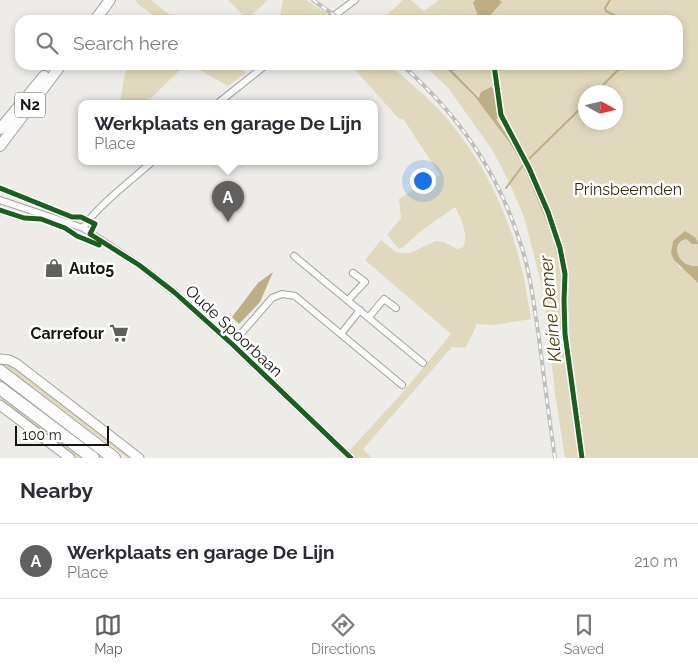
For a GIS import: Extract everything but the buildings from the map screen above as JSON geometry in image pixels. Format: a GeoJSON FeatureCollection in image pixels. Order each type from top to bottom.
{"type":"FeatureCollection","features":[{"type":"Feature","properties":{"kind":"highway"},"geometry":{"type":"LineString","coordinates":[[0,371],[114,458]]}},
{"type":"Feature","properties":{"kind":"highway"},"geometry":{"type":"LineString","coordinates":[[0,388],[93,458]]}},
{"type":"Feature","properties":{"kind":"main road"},"geometry":{"type":"LineString","coordinates":[[91,15],[102,0]]}},
{"type":"Feature","properties":{"kind":"main road"},"geometry":{"type":"LineString","coordinates":[[99,15],[110,0]]}},
{"type":"Feature","properties":{"kind":"main road","name":"N2"},"geometry":{"type":"LineString","coordinates":[[0,130],[49,70]]}},
{"type":"Feature","properties":{"kind":"main road","name":"N2"},"geometry":{"type":"LineString","coordinates":[[0,146],[57,70]]}},
{"type":"Feature","properties":{"kind":"street"},"geometry":{"type":"LineString","coordinates":[[335,15],[355,0]]}},
{"type":"Feature","properties":{"kind":"street"},"geometry":{"type":"LineString","coordinates":[[222,100],[260,70]]}},
{"type":"Feature","properties":{"kind":"street"},"geometry":{"type":"LineString","coordinates":[[0,200],[83,228],[101,207],[149,165]]}},
{"type":"Feature","properties":{"kind":"street","name":"Oude Spoorbaan"},"geometry":{"type":"LineString","coordinates":[[83,228],[138,264],[174,292],[232,344],[351,458]]}},
{"type":"Feature","properties":{"kind":"street"},"geometry":{"type":"LineString","coordinates":[[294,256],[424,363]]}},
{"type":"Feature","properties":{"kind":"street"},"geometry":{"type":"LineString","coordinates":[[348,300],[365,282],[353,273]]}},
{"type":"Feature","properties":{"kind":"street","name":"Oude Spoorbaan"},"geometry":{"type":"LineString","coordinates":[[232,344],[272,298],[282,294],[295,296],[402,385]]}},
{"type":"Feature","properties":{"kind":"street"},"geometry":{"type":"LineString","coordinates":[[369,318],[384,299],[396,308]]}},
{"type":"Feature","properties":{"kind":"street"},"geometry":{"type":"LineString","coordinates":[[340,334],[360,310]]}},
{"type":"Feature","properties":{"kind":"street"},"geometry":{"type":"LineString","coordinates":[[0,358],[17,364],[139,458]]}},
{"type":"Feature","properties":{"kind":"street"},"geometry":{"type":"LineString","coordinates":[[0,405],[70,458]]}},
{"type":"Feature","properties":{"kind":"green space"},"geometry":{"type":"Polygon","coordinates":[[[135,0],[151,0],[170,15],[153,15],[135,0]]]}},
{"type":"Feature","properties":{"kind":"green space"},"geometry":{"type":"Polygon","coordinates":[[[228,0],[268,0],[251,15],[243,15],[228,0]]]}},
{"type":"Feature","properties":{"kind":"green space"},"geometry":{"type":"Polygon","coordinates":[[[306,0],[328,14],[280,15],[283,1],[306,0]]]}},
{"type":"Feature","properties":{"kind":"green space","name":"Prinsbeemden"},"geometry":{"type":"Polygon","coordinates":[[[403,0],[411,0],[424,11],[439,0],[698,0],[698,266],[686,264],[677,253],[677,248],[685,239],[692,244],[687,232],[673,241],[671,253],[679,267],[687,271],[698,283],[698,458],[581,458],[562,317],[563,283],[559,249],[554,232],[525,163],[496,119],[496,99],[481,92],[480,98],[452,70],[683,70],[683,15],[386,15],[403,0]]]}},
{"type":"Feature","properties":{"kind":"green space"},"geometry":{"type":"Polygon","coordinates":[[[126,70],[180,70],[149,100],[120,100],[126,70]]]}},
{"type":"Feature","properties":{"kind":"green space"},"geometry":{"type":"Polygon","coordinates":[[[200,70],[243,70],[246,73],[228,86],[200,70]]]}},
{"type":"Feature","properties":{"kind":"green space"},"geometry":{"type":"Polygon","coordinates":[[[355,70],[394,70],[435,106],[469,148],[496,194],[506,219],[522,270],[531,319],[494,325],[475,324],[476,327],[465,348],[452,347],[363,449],[372,458],[356,458],[349,451],[403,392],[451,334],[365,260],[381,240],[396,252],[403,253],[410,253],[436,241],[444,242],[457,249],[463,247],[465,242],[462,221],[455,207],[421,231],[402,248],[399,249],[387,235],[401,218],[399,199],[440,175],[404,120],[398,118],[355,70]]]}},
{"type":"Feature","properties":{"kind":"green space","name":"Prinsbeemden"},"geometry":{"type":"Polygon","coordinates":[[[429,70],[448,70],[481,105],[514,150],[539,198],[549,224],[557,250],[562,279],[560,315],[578,458],[565,458],[555,393],[544,294],[524,217],[493,151],[449,89],[429,70]]]}},
{"type":"Feature","properties":{"kind":"green space"},"geometry":{"type":"Polygon","coordinates":[[[0,361],[7,362],[20,370],[132,458],[127,458],[34,388],[0,366],[0,361]]]}},
{"type":"Feature","properties":{"kind":"green space"},"geometry":{"type":"Polygon","coordinates":[[[0,396],[81,458],[75,458],[0,401],[0,396]]]}},
{"type":"Feature","properties":{"kind":"shaded area"},"geometry":{"type":"Polygon","coordinates":[[[475,0],[499,0],[502,2],[490,15],[478,15],[473,3],[475,0]]]}},
{"type":"Feature","properties":{"kind":"shaded area"},"geometry":{"type":"Polygon","coordinates":[[[448,70],[452,70],[479,98],[481,92],[491,87],[494,89],[498,114],[496,119],[525,163],[548,215],[559,249],[563,283],[562,317],[581,458],[578,458],[560,323],[561,271],[552,234],[523,165],[509,142],[475,97],[448,70]]]}},
{"type":"Feature","properties":{"kind":"shaded area"},"geometry":{"type":"Polygon","coordinates":[[[685,231],[696,238],[698,244],[692,244],[686,239],[678,246],[678,255],[685,263],[691,266],[698,266],[698,283],[674,260],[671,253],[673,241],[685,231]]]}},
{"type":"Feature","properties":{"kind":"shaded area"},"geometry":{"type":"Polygon","coordinates":[[[273,272],[260,302],[239,324],[232,317],[258,283],[273,272]]]}},
{"type":"Feature","properties":{"kind":"waterway","name":"Kleine Demer"},"geometry":{"type":"LineString","coordinates":[[610,0],[605,8],[606,11],[614,15]]}},
{"type":"Feature","properties":{"kind":"waterway","name":"Kleine Demer"},"geometry":{"type":"LineString","coordinates":[[603,85],[618,70]]}},
{"type":"Feature","properties":{"kind":"waterway","name":"Kleine Demer"},"geometry":{"type":"LineString","coordinates":[[529,159],[578,111]]}},
{"type":"Feature","properties":{"kind":"waterway"},"geometry":{"type":"LineString","coordinates":[[506,188],[524,164]]}},
{"type":"Feature","properties":{"kind":"railway"},"geometry":{"type":"LineString","coordinates":[[313,0],[334,15]]}},
{"type":"Feature","properties":{"kind":"railway"},"geometry":{"type":"LineString","coordinates":[[408,70],[441,104],[474,146],[501,193],[512,218],[530,279],[555,458]]}},
{"type":"Feature","properties":{"kind":"cycle path"},"geometry":{"type":"LineString","coordinates":[[495,70],[501,115],[529,168],[548,212],[560,248],[565,274],[565,334],[582,458]]}},
{"type":"Feature","properties":{"kind":"cycle path"},"geometry":{"type":"LineString","coordinates":[[0,188],[72,217],[81,217],[95,224],[90,234],[139,265],[174,292],[232,344],[351,458]]}},
{"type":"Feature","properties":{"kind":"cycle path"},"geometry":{"type":"LineString","coordinates":[[0,210],[24,218],[41,219],[65,228],[77,236],[99,245]]}},
{"type":"Feature","properties":{"kind":"place","name":"Werkplaats en garage De Lijn"},"geometry":{"type":"Point","coordinates":[228,222]}},
{"type":"Feature","properties":{"kind":"place","name":"Auto5"},"geometry":{"type":"Point","coordinates":[54,268]}},
{"type":"Feature","properties":{"kind":"place","name":"Carrefour"},"geometry":{"type":"Point","coordinates":[119,333]}}]}
